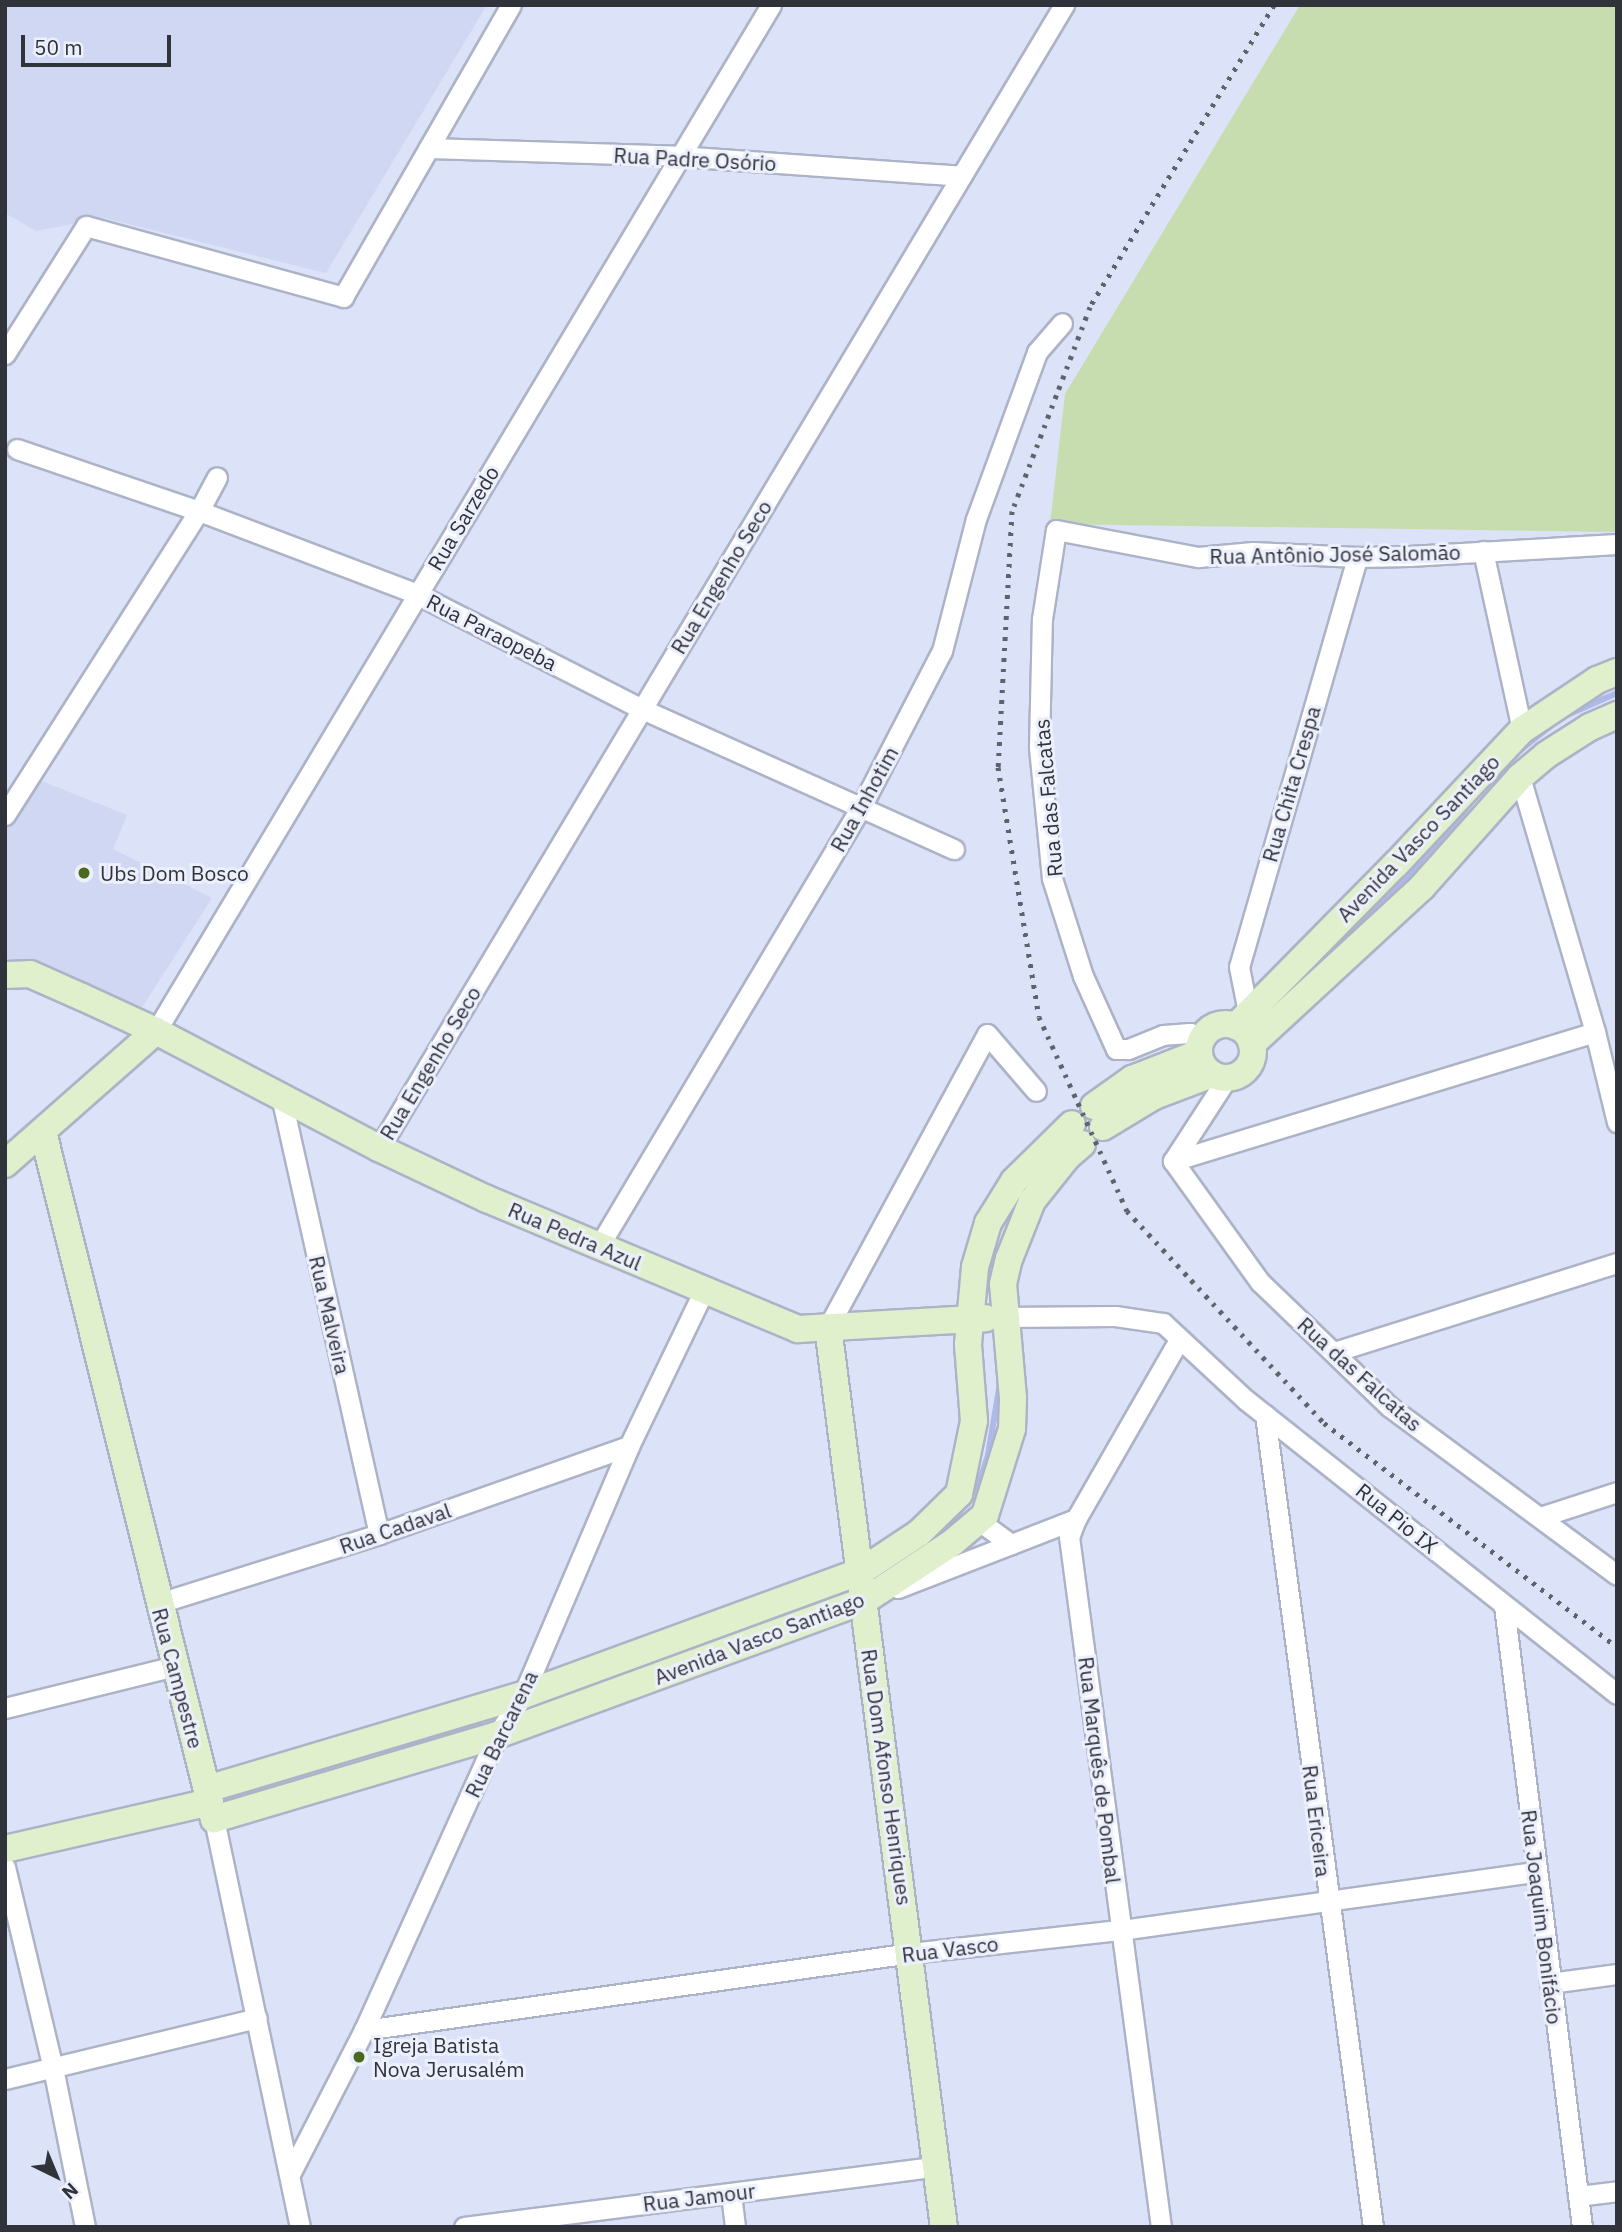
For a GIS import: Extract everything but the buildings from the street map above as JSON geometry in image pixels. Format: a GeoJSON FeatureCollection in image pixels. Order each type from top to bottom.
{"type":"FeatureCollection","features":[{"type":"Feature","properties":{"kind":"street"},"geometry":{"type":"LineString","coordinates":[[5,354],[86,226],[343,297],[511,5]]}},
{"type":"Feature","properties":{"kind":"street","name":"Rua Sarzedo"},"geometry":{"type":"LineString","coordinates":[[156,1031],[678,156],[771,5]]}},
{"type":"Feature","properties":{"kind":"street","name":"Rua Engenho Seco"},"geometry":{"type":"LineString","coordinates":[[379,1148],[1063,5]]}},
{"type":"Feature","properties":{"kind":"street","name":"Rua Padre Osório"},"geometry":{"type":"LineString","coordinates":[[429,148],[678,156],[961,176]]}},
{"type":"Feature","properties":{"kind":"street","name":"Rua Inhotim"},"geometry":{"type":"LineString","coordinates":[[599,1246],[861,807],[942,651],[976,519],[1037,352],[1062,323]]}},
{"type":"Feature","properties":{"kind":"street","name":"Rua Paraopeba"},"geometry":{"type":"LineString","coordinates":[[17,449],[199,510],[417,594],[642,709],[954,849]]}},
{"type":"Feature","properties":{"kind":"street"},"geometry":{"type":"LineString","coordinates":[[5,815],[199,510],[217,477]]}},
{"type":"Feature","properties":{"kind":"street","name":"Rua Antônio José Salomão"},"geometry":{"type":"LineString","coordinates":[[1056,530],[1198,557],[1253,552],[1357,557],[1617,544]]}},
{"type":"Feature","properties":{"kind":"street","name":"Rua das Falcatas"},"geometry":{"type":"LineString","coordinates":[[1056,530],[1042,619],[1039,747],[1052,878],[1083,976],[1116,1049],[1128,1049],[1163,1035],[1190,1033],[1210,1061]]}},
{"type":"Feature","properties":{"kind":"street"},"geometry":{"type":"LineString","coordinates":[[1483,551],[1522,730]]}},
{"type":"Feature","properties":{"kind":"street","name":"Rua Chita Crespa"},"geometry":{"type":"LineString","coordinates":[[1245,1027],[1239,967],[1357,557]]}},
{"type":"Feature","properties":{"kind":"street","name":"Avenida Vasco Santiago"},"geometry":{"type":"LineString","coordinates":[[1245,1027],[1522,730],[1597,680],[1617,673]]}},
{"type":"Feature","properties":{"kind":"street","name":"Avenida Vasco Santiago"},"geometry":{"type":"LineString","coordinates":[[1210,1061],[1218,1026],[1245,1027],[1422,887],[1520,777],[1546,754],[1590,727],[1617,715]]}},
{"type":"Feature","properties":{"kind":"street"},"geometry":{"type":"LineString","coordinates":[[1520,777],[1595,1032],[1617,1122]]}},
{"type":"Feature","properties":{"kind":"street","name":"Rua Pedra Azul"},"geometry":{"type":"LineString","coordinates":[[5,975],[30,974],[156,1031],[379,1148],[599,1246],[797,1329],[1005,1317],[1115,1316],[1163,1323],[1179,1340]]}},
{"type":"Feature","properties":{"kind":"street","name":"Avenida Vasco Santiago"},"geometry":{"type":"LineString","coordinates":[[1098,1117],[1132,1079],[1210,1061],[1245,1071],[1253,1054],[1245,1027]]}},
{"type":"Feature","properties":{"kind":"street"},"geometry":{"type":"LineString","coordinates":[[5,1164],[156,1031]]}},
{"type":"Feature","properties":{"kind":"street"},"geometry":{"type":"LineString","coordinates":[[1173,1161],[1595,1032]]}},
{"type":"Feature","properties":{"kind":"street"},"geometry":{"type":"LineString","coordinates":[[828,1327],[987,1034],[1036,1091]]}},
{"type":"Feature","properties":{"kind":"street"},"geometry":{"type":"LineString","coordinates":[[1173,1161],[1210,1061]]}},
{"type":"Feature","properties":{"kind":"street","name":"Rua Malveira"},"geometry":{"type":"LineString","coordinates":[[281,1096],[379,1534]]}},
{"type":"Feature","properties":{"kind":"street","name":"Rua Campestre"},"geometry":{"type":"LineString","coordinates":[[43,1132],[211,1803],[300,2227]]}},
{"type":"Feature","properties":{"kind":"street","name":"Avenida Vasco Santiago"},"geometry":{"type":"LineString","coordinates":[[5,1849],[211,1803],[497,1735],[864,1601],[952,1543],[985,1516],[1012,1429],[1013,1398],[1005,1317],[1006,1271],[1032,1201],[1068,1157],[1077,1134],[1014,1181],[988,1223],[975,1267],[968,1344],[974,1421],[959,1494],[919,1533],[860,1572],[523,1695],[211,1803]]}},
{"type":"Feature","properties":{"kind":"street","name":"Rua das Falcatas"},"geometry":{"type":"LineString","coordinates":[[1173,1161],[1260,1282],[1390,1407],[1617,1574]]}},
{"type":"Feature","properties":{"kind":"street"},"geometry":{"type":"LineString","coordinates":[[1334,1352],[1617,1264]]}},
{"type":"Feature","properties":{"kind":"street","name":"Rua Barcarena"},"geometry":{"type":"LineString","coordinates":[[290,2174],[364,2030],[497,1735],[523,1695],[629,1446],[704,1290]]}},
{"type":"Feature","properties":{"kind":"street","name":"Rua Dom Afonso Henriques"},"geometry":{"type":"LineString","coordinates":[[828,1327],[911,1953],[944,2227]]}},
{"type":"Feature","properties":{"kind":"street","name":"Rua Pio IX"},"geometry":{"type":"LineString","coordinates":[[1179,1340],[1265,1415],[1617,1693]]}},
{"type":"Feature","properties":{"kind":"street","name":"Rua Marquês de Pombal"},"geometry":{"type":"LineString","coordinates":[[1161,2227],[1069,1538],[1076,1519],[1179,1340]]}},
{"type":"Feature","properties":{"kind":"street","name":"Rua Ericeira"},"geometry":{"type":"LineString","coordinates":[[1265,1415],[1373,2227]]}},
{"type":"Feature","properties":{"kind":"street","name":"Rua Cadaval"},"geometry":{"type":"LineString","coordinates":[[159,1603],[379,1534],[629,1446]]}},
{"type":"Feature","properties":{"kind":"street"},"geometry":{"type":"LineString","coordinates":[[1540,1517],[1617,1492]]}},
{"type":"Feature","properties":{"kind":"street"},"geometry":{"type":"LineString","coordinates":[[985,1516],[986,1526],[1011,1544]]}},
{"type":"Feature","properties":{"kind":"street"},"geometry":{"type":"LineString","coordinates":[[864,1601],[1076,1519]]}},
{"type":"Feature","properties":{"kind":"street","name":"Rua Joaquim Bonifácio"},"geometry":{"type":"LineString","coordinates":[[1504,1606],[1582,2227]]}},
{"type":"Feature","properties":{"kind":"street"},"geometry":{"type":"LineString","coordinates":[[5,1708],[175,1666]]}},
{"type":"Feature","properties":{"kind":"street"},"geometry":{"type":"LineString","coordinates":[[5,1867],[53,2068],[85,2227]]}},
{"type":"Feature","properties":{"kind":"street","name":"Rua Vasco"},"geometry":{"type":"LineString","coordinates":[[364,2030],[911,1953],[1121,1930],[1536,1872]]}},
{"type":"Feature","properties":{"kind":"street"},"geometry":{"type":"LineString","coordinates":[[1550,1983],[1617,1974]]}},
{"type":"Feature","properties":{"kind":"street"},"geometry":{"type":"LineString","coordinates":[[5,2079],[257,2018]]}},
{"type":"Feature","properties":{"kind":"street","name":"Rua Jamour"},"geometry":{"type":"LineString","coordinates":[[464,2227],[935,2167]]}},
{"type":"Feature","properties":{"kind":"street"},"geometry":{"type":"LineString","coordinates":[[1578,2196],[1617,2191]]}},
{"type":"Feature","properties":{"kind":"street"},"geometry":{"type":"LineString","coordinates":[[731,2194],[735,2227]]}},
{"type":"Feature","properties":{"kind":"shaded area"},"geometry":{"type":"Polygon","coordinates":[[[5,5],[487,5],[326,273],[104,218],[36,231],[5,213],[5,5]]]}},
{"type":"Feature","properties":{"kind":"shaded area","name":"Ubs Dom Bosco"},"geometry":{"type":"Polygon","coordinates":[[[29,776],[127,815],[113,849],[212,898],[141,1009],[52,967],[5,965],[5,818],[29,776]]]}},
{"type":"Feature","properties":{"kind":"green space"},"geometry":{"type":"Polygon","coordinates":[[[1300,5],[1617,5],[1617,532],[1050,524],[1065,394],[1300,5]]]}},
{"type":"Feature","properties":{"kind":"waterway"},"geometry":{"type":"LineString","coordinates":[[1565,716],[1617,693]]}},
{"type":"Feature","properties":{"kind":"waterway"},"geometry":{"type":"LineString","coordinates":[[1518,752],[1553,724]]}},
{"type":"Feature","properties":{"kind":"waterway"},"geometry":{"type":"LineString","coordinates":[[1323,957],[1411,875],[1470,804]]}},
{"type":"Feature","properties":{"kind":"waterway"},"geometry":{"type":"LineString","coordinates":[[968,1499],[978,1486],[988,1455],[1000,1383]]}},
{"type":"Feature","properties":{"kind":"waterway"},"geometry":{"type":"LineString","coordinates":[[923,1546],[942,1534],[962,1508]]}},
{"type":"Feature","properties":{"kind":"waterway"},"geometry":{"type":"LineString","coordinates":[[548,1700],[843,1594]]}},
{"type":"Feature","properties":{"kind":"waterway"},"geometry":{"type":"LineString","coordinates":[[380,1751],[479,1723]]}},
{"type":"Feature","properties":{"kind":"railway"},"geometry":{"type":"LineString","coordinates":[[1274,5],[1090,307],[1012,511],[998,767],[1039,1017],[1127,1211],[1324,1423],[1617,1647]]}},
{"type":"Feature","properties":{"kind":"place","name":"Ubs Dom Bosco"},"geometry":{"type":"Point","coordinates":[84,873]}},
{"type":"Feature","properties":{"kind":"place","name":"Igreja Batista Nova Jerusalém"},"geometry":{"type":"Point","coordinates":[359,2057]}}]}
